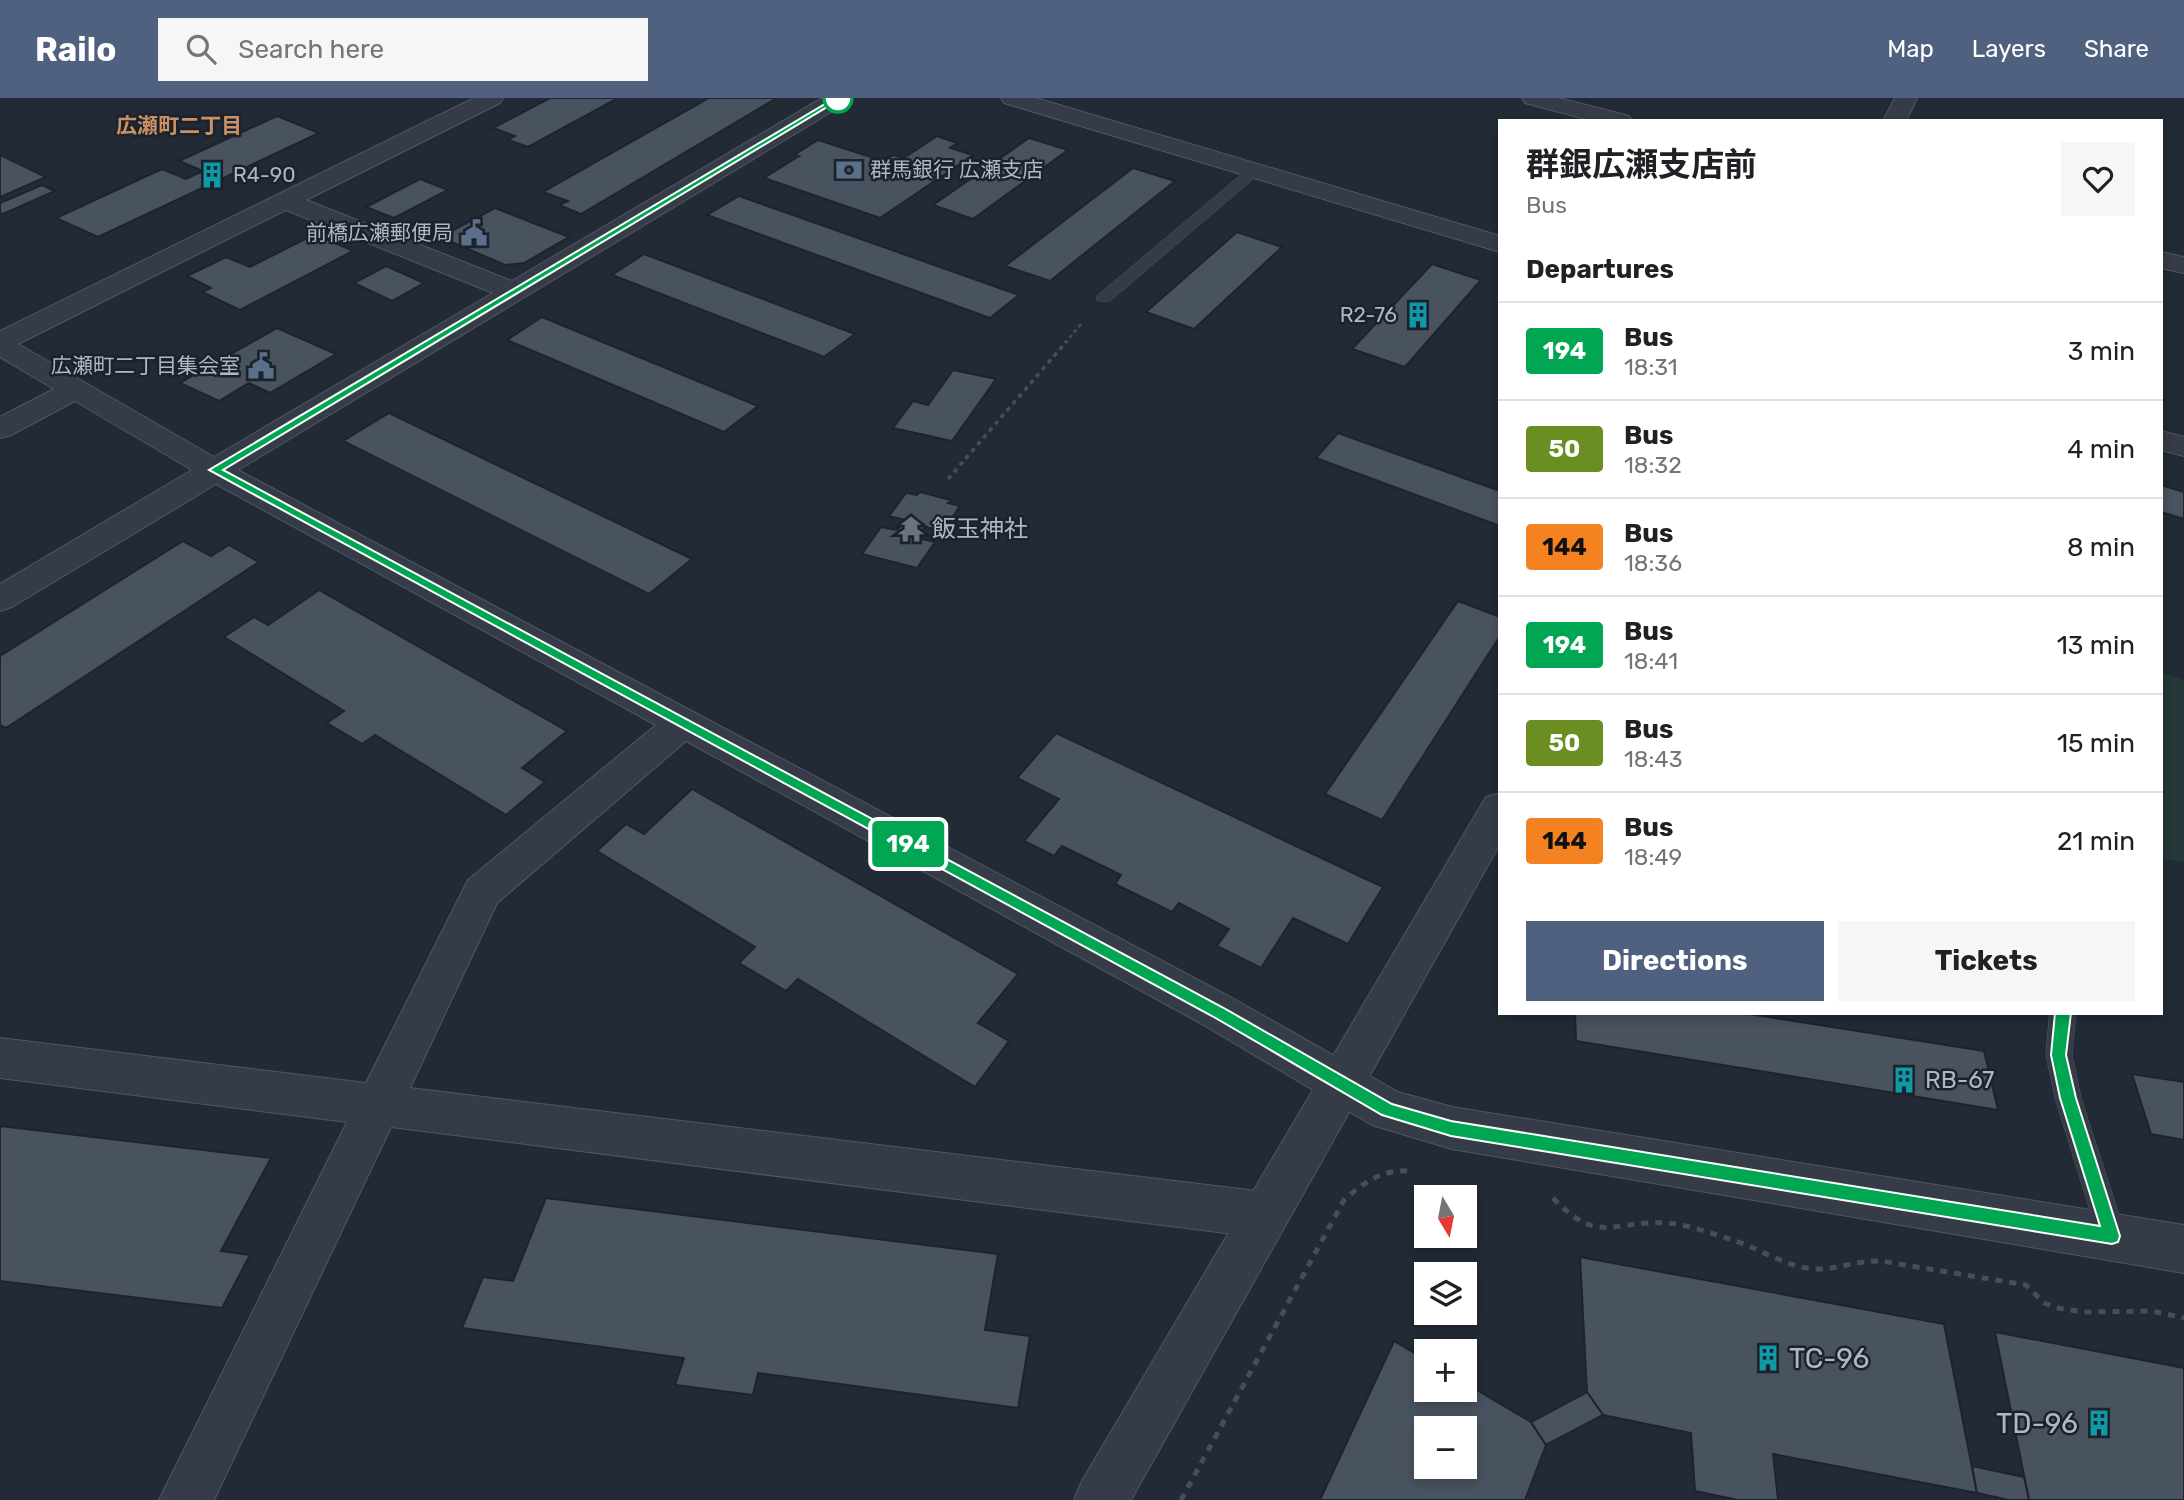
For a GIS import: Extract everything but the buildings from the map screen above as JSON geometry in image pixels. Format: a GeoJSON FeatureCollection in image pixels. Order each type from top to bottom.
{"type":"FeatureCollection","features":[{"type":"Feature","properties":{"kind":"street"},"geometry":{"type":"LineString","coordinates":[[0,344],[492,98]]}},
{"type":"Feature","properties":{"kind":"street"},"geometry":{"type":"LineString","coordinates":[[0,599],[838,98]]}},
{"type":"Feature","properties":{"kind":"street"},"geometry":{"type":"LineString","coordinates":[[1012,98],[1498,243]]}},
{"type":"Feature","properties":{"kind":"street"},"geometry":{"type":"LineString","coordinates":[[1895,119],[1906,98]]}},
{"type":"Feature","properties":{"kind":"street"},"geometry":{"type":"LineString","coordinates":[[1547,100],[1615,119]]}},
{"type":"Feature","properties":{"kind":"street"},"geometry":{"type":"LineString","coordinates":[[287,201],[515,292]]}},
{"type":"Feature","properties":{"kind":"street"},"geometry":{"type":"LineString","coordinates":[[2163,260],[2184,265]]}},
{"type":"Feature","properties":{"kind":"street"},"geometry":{"type":"LineString","coordinates":[[0,344],[214,470],[1205,1005],[1388,1110],[1451,1128],[2184,1249]]}},
{"type":"Feature","properties":{"kind":"street"},"geometry":{"type":"LineString","coordinates":[[0,429],[75,389]]}},
{"type":"Feature","properties":{"kind":"street"},"geometry":{"type":"LineString","coordinates":[[2163,441],[2184,447]]}},
{"type":"Feature","properties":{"kind":"street"},"geometry":{"type":"LineString","coordinates":[[186,1500],[481,892],[683,723]]}},
{"type":"Feature","properties":{"kind":"street"},"geometry":{"type":"LineString","coordinates":[[1101,1500],[1498,811]]}},
{"type":"Feature","properties":{"kind":"street"},"geometry":{"type":"LineString","coordinates":[[0,1058],[1265,1215]]}},
{"type":"Feature","properties":{"kind":"lane"},"geometry":{"type":"LineString","coordinates":[[1104,298],[1254,171]]}},
{"type":"Feature","properties":{"kind":"lane"},"geometry":{"type":"LineString","coordinates":[[2063,1015],[2059,1055],[2068,1098],[2112,1236]]}},
{"type":"Feature","properties":{"kind":"path"},"geometry":{"type":"LineString","coordinates":[[948,479],[1104,298]]}},
{"type":"Feature","properties":{"kind":"path"},"geometry":{"type":"LineString","coordinates":[[1181,1500],[1344,1200],[1362,1183],[1386,1172],[1401,1169],[1414,1171]]}},
{"type":"Feature","properties":{"kind":"path"},"geometry":{"type":"LineString","coordinates":[[1545,1192],[1572,1218],[1584,1224],[1604,1228],[1666,1223],[1733,1240],[1797,1266],[1818,1269],[1865,1260],[1881,1261],[2026,1285],[2044,1303],[2058,1308],[2084,1312],[2151,1311],[2184,1318]]}},
{"type":"Feature","properties":{"kind":"shaded area"},"geometry":{"type":"Polygon","coordinates":[[[2163,673],[2184,680],[2184,862],[2163,859],[2163,673]]]}},
{"type":"Feature","properties":{"kind":"bus line","name":"194"},"geometry":{"type":"LineString","coordinates":[[838,98],[750,153],[214,470],[1217,1012],[1388,1110],[1451,1128],[2112,1236],[2068,1098],[2059,1055],[2063,1015]]}},
{"type":"Feature","properties":{"kind":"place","name":"群馬銀行 広瀬支店"},"geometry":{"type":"Point","coordinates":[849,170]}},
{"type":"Feature","properties":{"kind":"place","name":"R4-90"},"geometry":{"type":"Point","coordinates":[212,175]}},
{"type":"Feature","properties":{"kind":"place","name":"前橋広瀬郵便局"},"geometry":{"type":"Point","coordinates":[474,233]}},
{"type":"Feature","properties":{"kind":"place","name":"R2-76"},"geometry":{"type":"Point","coordinates":[1418,315]}},
{"type":"Feature","properties":{"kind":"place","name":"広瀬町二丁目集会室"},"geometry":{"type":"Point","coordinates":[261,366]}},
{"type":"Feature","properties":{"kind":"place","name":"飯玉神社"},"geometry":{"type":"Point","coordinates":[911,529]}},
{"type":"Feature","properties":{"kind":"place","name":"RB-67"},"geometry":{"type":"Point","coordinates":[1904,1080]}},
{"type":"Feature","properties":{"kind":"place","name":"TC-96"},"geometry":{"type":"Point","coordinates":[1768,1358]}},
{"type":"Feature","properties":{"kind":"place","name":"TD-96"},"geometry":{"type":"Point","coordinates":[2099,1423]}},
{"type":"Feature","properties":{"kind":"district","name":"広瀬町二丁目"},"geometry":{"type":"Point","coordinates":[179,126]}}]}
